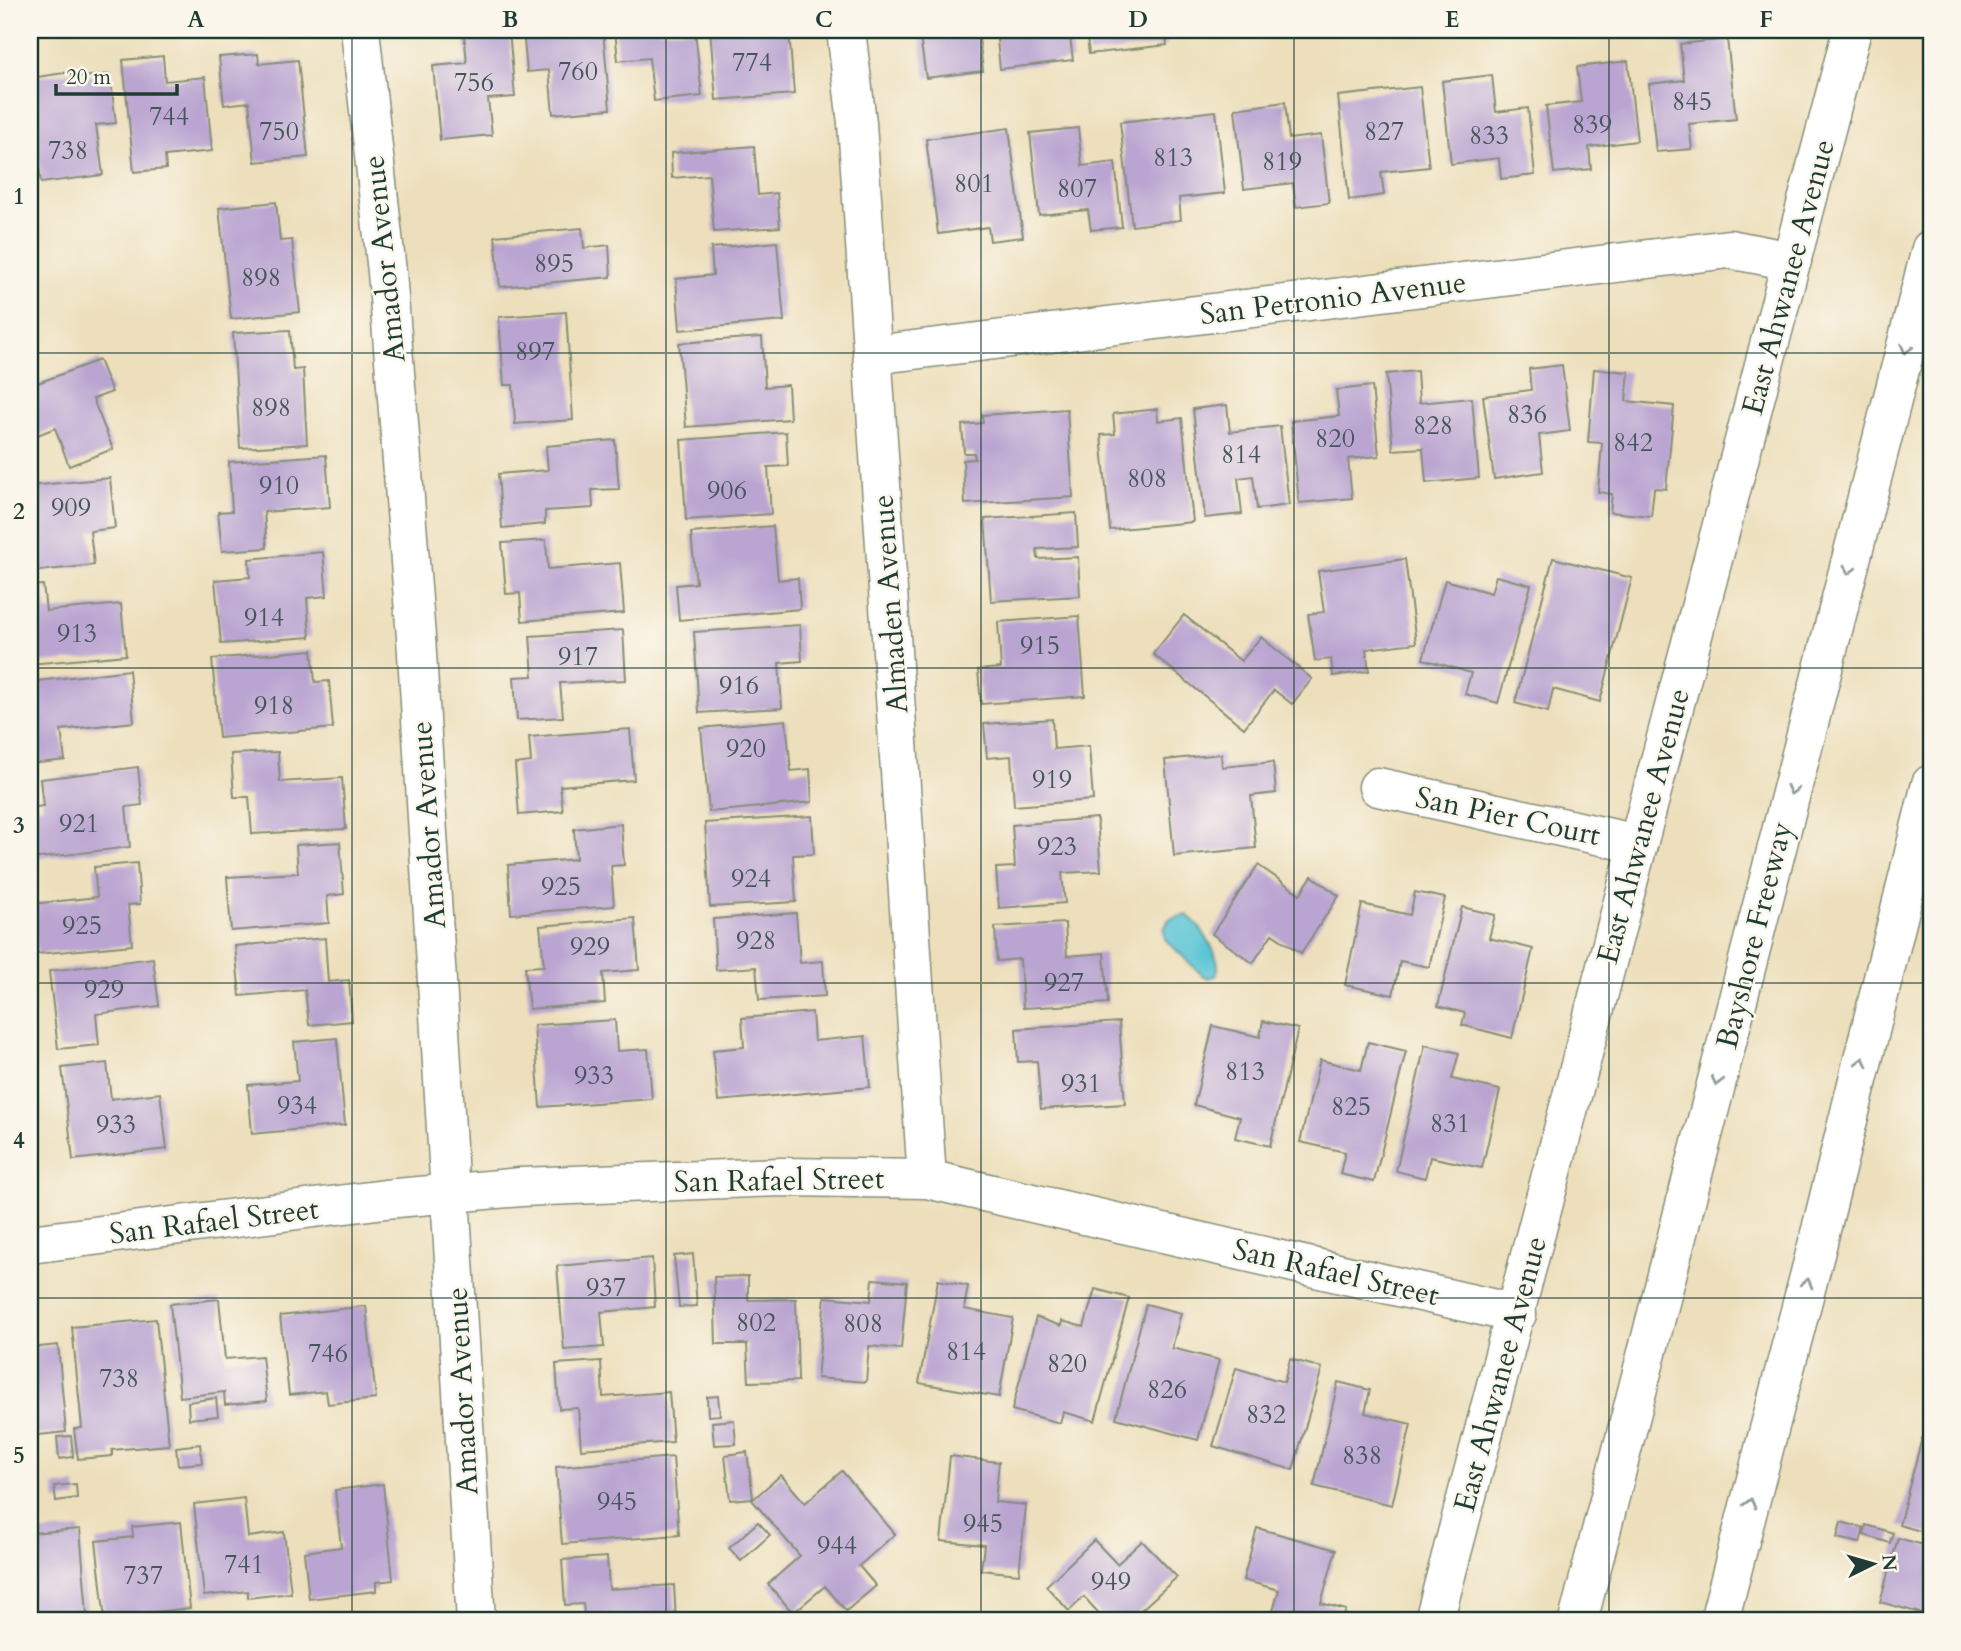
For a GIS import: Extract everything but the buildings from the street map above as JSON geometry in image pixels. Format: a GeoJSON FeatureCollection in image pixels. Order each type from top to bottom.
{"type":"FeatureCollection","features":[{"type":"Feature","properties":{"kind":"main road","name":"Amador Avenue"},"geometry":{"type":"LineString","coordinates":[[360,30],[387,272],[415,624],[476,1621]]}},
{"type":"Feature","properties":{"kind":"main road","name":"Almaden Avenue"},"geometry":{"type":"LineString","coordinates":[[846,30],[857,123],[927,1179]]}},
{"type":"Feature","properties":{"kind":"main road","name":"East Ahwanee Avenue"},"geometry":{"type":"LineString","coordinates":[[1434,1621],[1517,1314],[1852,30]]}},
{"type":"Feature","properties":{"kind":"main road","name":"San Petronio Avenue"},"geometry":{"type":"LineString","coordinates":[[873,355],[1729,249],[1792,261]]}},
{"type":"Feature","properties":{"kind":"main road","name":"Bayshore Freeway"},"geometry":{"type":"LineString","coordinates":[[1578,1621],[1931,249]]}},
{"type":"Feature","properties":{"kind":"main road"},"geometry":{"type":"LineString","coordinates":[[1719,1621],[1816,1250],[1931,785]]}},
{"type":"Feature","properties":{"kind":"main road","name":"San Pier Court"},"geometry":{"type":"LineString","coordinates":[[1378,787],[1638,844]]}},
{"type":"Feature","properties":{"kind":"main road","name":"San Rafael Street"},"geometry":{"type":"LineString","coordinates":[[30,1244],[385,1199],[521,1187],[781,1177],[927,1179],[1517,1314]]}},
{"type":"Feature","properties":{"kind":"water"},"geometry":{"type":"Polygon","coordinates":[[[1187,915],[1204,934],[1214,952],[1218,969],[1216,976],[1208,978],[1202,975],[1165,939],[1164,929],[1169,919],[1187,915]]]}}]}
